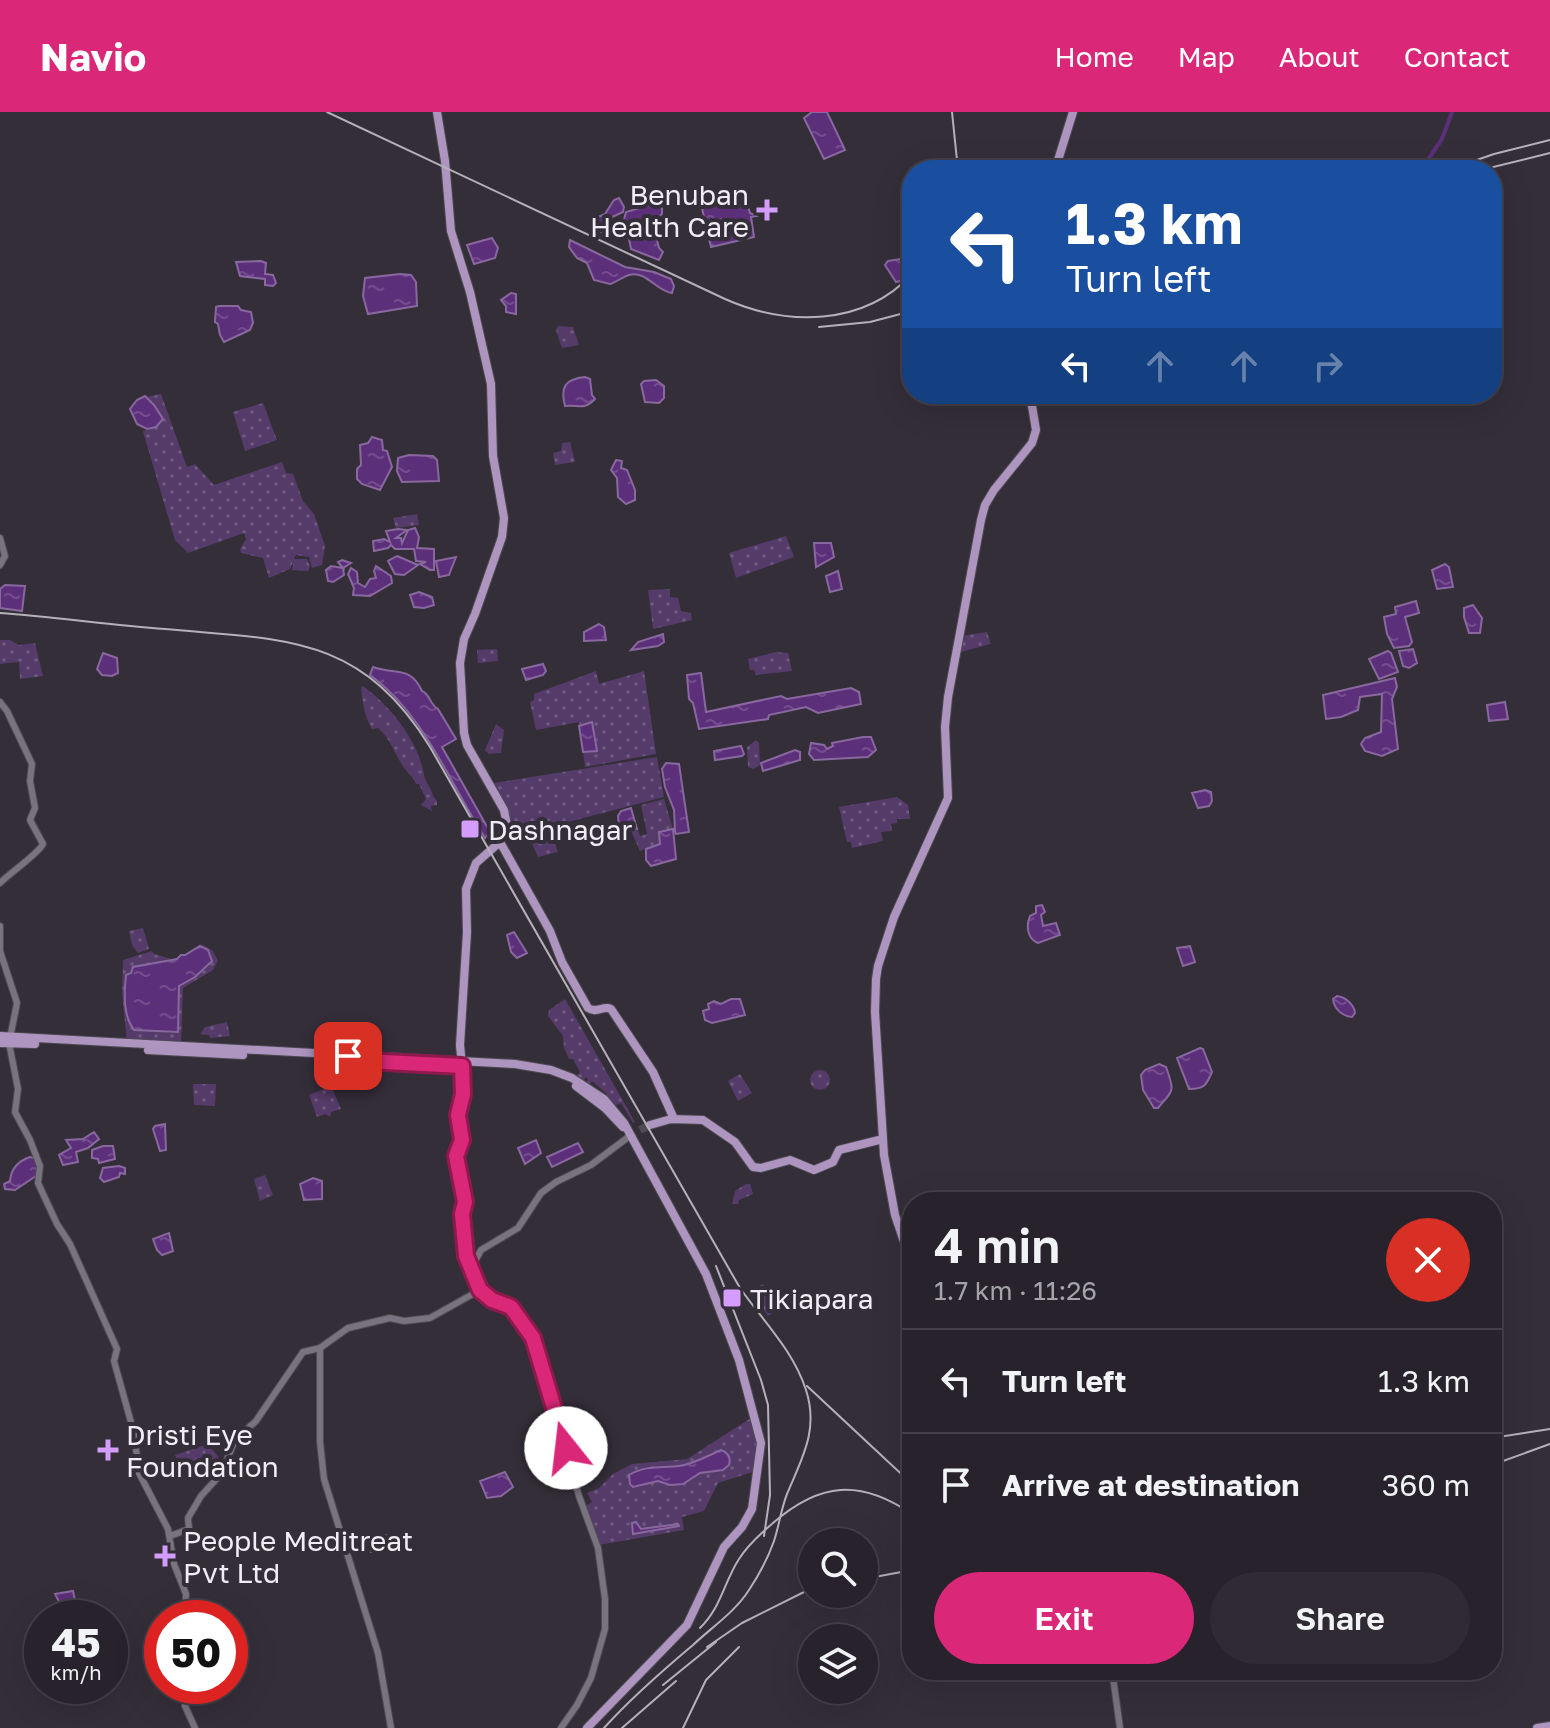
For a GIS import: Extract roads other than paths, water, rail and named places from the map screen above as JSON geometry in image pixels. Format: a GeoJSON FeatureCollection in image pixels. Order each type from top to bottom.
{"type":"FeatureCollection","features":[{"type":"Feature","properties":{"kind":"main road"},"geometry":{"type":"LineString","coordinates":[[437,112],[451,231],[470,292],[491,384],[493,456],[503,510],[502,537],[464,639],[460,663],[467,745],[504,810],[507,825],[500,842],[476,863],[466,889],[467,932],[460,1045],[463,1094],[458,1115],[462,1140],[456,1156],[465,1202],[462,1214],[464,1248],[471,1269],[480,1290],[492,1300],[511,1307],[533,1338],[577,1490],[598,1548],[605,1599],[605,1629],[591,1678],[561,1728]]}},
{"type":"Feature","properties":{"kind":"main road"},"geometry":{"type":"LineString","coordinates":[[1058,160],[1073,112]]}},
{"type":"Feature","properties":{"kind":"main road"},"geometry":{"type":"LineString","coordinates":[[902,1236],[895,1215],[883,1139],[875,1012],[878,966],[911,873],[948,798],[947,703],[976,545],[985,505],[1032,443],[1036,430],[1032,404]]}},
{"type":"Feature","properties":{"kind":"main road"},"geometry":{"type":"LineString","coordinates":[[0,538],[5,556],[0,565]]}},
{"type":"Feature","properties":{"kind":"main road"},"geometry":{"type":"LineString","coordinates":[[0,702],[32,761],[30,784],[35,808],[30,820],[43,844],[40,851],[23,861],[0,883]]}},
{"type":"Feature","properties":{"kind":"main road"},"geometry":{"type":"LineString","coordinates":[[500,842],[550,931],[562,962],[588,1008],[593,1011],[611,1009],[653,1072],[674,1119]]}},
{"type":"Feature","properties":{"kind":"main road"},"geometry":{"type":"LineString","coordinates":[[0,926],[0,951],[17,1003],[7,1041],[18,1089],[15,1112],[40,1166],[38,1183],[70,1244],[117,1349],[114,1361],[134,1433],[139,1473],[170,1536],[174,1564],[186,1600]]}},
{"type":"Feature","properties":{"kind":"main road"},"geometry":{"type":"LineString","coordinates":[[0,1036],[7,1041],[461,1064],[515,1064],[564,1074],[604,1099],[616,1111],[634,1133],[706,1274],[739,1360],[761,1443],[752,1509],[742,1527],[724,1547],[687,1625],[587,1728]]}},
{"type":"Feature","properties":{"kind":"main road"},"geometry":{"type":"LineString","coordinates":[[650,1125],[674,1119],[703,1120],[735,1142],[753,1167],[761,1168],[790,1160],[814,1170],[833,1162],[839,1150],[883,1139]]}},
{"type":"Feature","properties":{"kind":"main road"},"geometry":{"type":"LineString","coordinates":[[471,1269],[481,1250],[518,1228],[541,1193],[591,1165],[634,1133]]}},
{"type":"Feature","properties":{"kind":"main road"},"geometry":{"type":"LineString","coordinates":[[170,1536],[189,1529],[188,1518],[201,1496],[221,1474],[235,1440],[256,1421],[301,1354],[320,1348],[348,1328],[390,1318],[404,1321],[430,1318],[480,1290]]}},
{"type":"Feature","properties":{"kind":"main road"},"geometry":{"type":"LineString","coordinates":[[320,1348],[320,1442],[324,1479],[378,1653],[391,1728]]}},
{"type":"Feature","properties":{"kind":"main road"},"geometry":{"type":"LineString","coordinates":[[1113,1680],[1120,1728]]}},
{"type":"Feature","properties":{"kind":"main road"},"geometry":{"type":"LineString","coordinates":[[185,1704],[195,1728]]}},
{"type":"Feature","properties":{"kind":"main road"},"geometry":{"type":"LineString","coordinates":[[1537,1728],[1550,1726]]}},
{"type":"Feature","properties":{"kind":"water"},"geometry":{"type":"Polygon","coordinates":[[[812,112],[827,112],[845,150],[824,159],[804,118],[812,112]]]}},
{"type":"Feature","properties":{"kind":"water"},"geometry":{"type":"Polygon","coordinates":[[[744,194],[750,213],[756,216],[751,217],[754,237],[711,247],[701,204],[744,194]]]}},
{"type":"Feature","properties":{"kind":"water"},"geometry":{"type":"Polygon","coordinates":[[[619,198],[623,212],[612,217],[612,227],[617,228],[623,223],[626,212],[656,203],[662,208],[662,214],[655,220],[645,221],[642,225],[647,234],[656,236],[663,252],[659,260],[631,249],[629,239],[624,234],[609,235],[592,228],[591,220],[605,214],[614,200],[619,198]]]}},
{"type":"Feature","properties":{"kind":"water"},"geometry":{"type":"Polygon","coordinates":[[[492,238],[498,248],[495,258],[474,264],[467,245],[492,238]]]}},
{"type":"Feature","properties":{"kind":"water"},"geometry":{"type":"Polygon","coordinates":[[[570,240],[625,267],[654,272],[671,279],[674,286],[672,293],[635,274],[610,284],[594,280],[587,263],[577,258],[569,247],[570,240]]]}},
{"type":"Feature","properties":{"kind":"water"},"geometry":{"type":"Polygon","coordinates":[[[902,248],[902,279],[896,282],[885,265],[888,261],[901,259],[902,248]]]}},
{"type":"Feature","properties":{"kind":"water"},"geometry":{"type":"Polygon","coordinates":[[[236,262],[266,263],[265,274],[273,275],[276,283],[273,286],[265,285],[265,279],[240,276],[236,262]]]}},
{"type":"Feature","properties":{"kind":"water"},"geometry":{"type":"Polygon","coordinates":[[[411,275],[416,282],[417,306],[368,314],[363,296],[365,278],[411,275]]]}},
{"type":"Feature","properties":{"kind":"water"},"geometry":{"type":"Polygon","coordinates":[[[511,293],[516,294],[516,314],[506,312],[501,300],[511,293]]]}},
{"type":"Feature","properties":{"kind":"water"},"geometry":{"type":"Polygon","coordinates":[[[238,306],[251,312],[253,323],[250,330],[224,342],[215,322],[216,307],[238,306]]]}},
{"type":"Feature","properties":{"kind":"water"},"geometry":{"type":"Polygon","coordinates":[[[585,377],[590,379],[595,399],[584,406],[565,406],[563,394],[566,385],[585,377]]]}},
{"type":"Feature","properties":{"kind":"water"},"geometry":{"type":"Polygon","coordinates":[[[656,380],[664,386],[664,398],[659,403],[645,402],[641,384],[656,380]]]}},
{"type":"Feature","properties":{"kind":"water"},"geometry":{"type":"Polygon","coordinates":[[[145,396],[163,419],[156,427],[147,429],[137,424],[130,409],[145,396]]]}},
{"type":"Feature","properties":{"kind":"water"},"geometry":{"type":"Polygon","coordinates":[[[372,437],[382,440],[383,450],[387,451],[392,467],[380,490],[357,479],[357,469],[361,465],[360,445],[368,443],[372,437]]]}},
{"type":"Feature","properties":{"kind":"water"},"geometry":{"type":"Polygon","coordinates":[[[433,456],[437,460],[439,481],[402,482],[397,471],[398,458],[433,456]]]}},
{"type":"Feature","properties":{"kind":"water"},"geometry":{"type":"Polygon","coordinates":[[[616,460],[622,461],[621,468],[627,470],[635,490],[635,500],[626,504],[618,497],[617,478],[611,470],[616,460]]]}},
{"type":"Feature","properties":{"kind":"water"},"geometry":{"type":"Polygon","coordinates":[[[415,528],[419,537],[417,548],[434,549],[434,570],[420,564],[426,562],[416,561],[414,549],[395,549],[391,545],[374,551],[373,541],[384,539],[390,542],[386,531],[407,530],[396,538],[401,538],[402,543],[408,530],[415,528]]]}},
{"type":"Feature","properties":{"kind":"water"},"geometry":{"type":"Polygon","coordinates":[[[814,543],[831,543],[834,557],[816,567],[814,543]]]}},
{"type":"Feature","properties":{"kind":"water"},"geometry":{"type":"Polygon","coordinates":[[[397,556],[418,565],[404,575],[395,574],[388,561],[397,556]]]}},
{"type":"Feature","properties":{"kind":"water"},"geometry":{"type":"Polygon","coordinates":[[[456,557],[449,575],[439,577],[436,561],[456,557]]]}},
{"type":"Feature","properties":{"kind":"water"},"geometry":{"type":"Polygon","coordinates":[[[338,562],[351,563],[343,568],[338,562]]]}},
{"type":"Feature","properties":{"kind":"water"},"geometry":{"type":"Polygon","coordinates":[[[1445,564],[1449,567],[1453,587],[1437,589],[1432,570],[1445,564]]]}},
{"type":"Feature","properties":{"kind":"water"},"geometry":{"type":"Polygon","coordinates":[[[331,566],[343,568],[344,575],[333,582],[328,581],[326,570],[331,566]]]}},
{"type":"Feature","properties":{"kind":"water"},"geometry":{"type":"Polygon","coordinates":[[[376,566],[391,576],[392,583],[370,596],[353,595],[354,588],[348,574],[351,568],[357,572],[358,583],[365,587],[370,579],[376,578],[376,566]]]}},
{"type":"Feature","properties":{"kind":"water"},"geometry":{"type":"Polygon","coordinates":[[[838,571],[842,589],[830,592],[826,576],[838,571]]]}},
{"type":"Feature","properties":{"kind":"water"},"geometry":{"type":"Polygon","coordinates":[[[5,585],[25,586],[22,611],[0,608],[0,589],[5,585]]]}},
{"type":"Feature","properties":{"kind":"water"},"geometry":{"type":"Polygon","coordinates":[[[419,592],[432,597],[434,605],[414,607],[410,595],[419,592]]]}},
{"type":"Feature","properties":{"kind":"water"},"geometry":{"type":"Polygon","coordinates":[[[1416,601],[1419,613],[1405,617],[1412,642],[1409,646],[1394,648],[1384,617],[1396,614],[1395,607],[1416,601]]]}},
{"type":"Feature","properties":{"kind":"water"},"geometry":{"type":"Polygon","coordinates":[[[1473,605],[1482,618],[1480,633],[1469,633],[1464,617],[1464,608],[1473,605]]]}},
{"type":"Feature","properties":{"kind":"water"},"geometry":{"type":"Polygon","coordinates":[[[599,624],[604,627],[606,640],[584,641],[584,632],[599,624]]]}},
{"type":"Feature","properties":{"kind":"water"},"geometry":{"type":"Polygon","coordinates":[[[663,634],[664,642],[658,646],[631,650],[638,642],[663,634]]]}},
{"type":"Feature","properties":{"kind":"water"},"geometry":{"type":"Polygon","coordinates":[[[1413,649],[1417,663],[1409,668],[1403,666],[1399,651],[1413,649]]]}},
{"type":"Feature","properties":{"kind":"water"},"geometry":{"type":"Polygon","coordinates":[[[1388,651],[1398,672],[1379,679],[1369,659],[1388,651]]]}},
{"type":"Feature","properties":{"kind":"water"},"geometry":{"type":"Polygon","coordinates":[[[103,653],[117,658],[118,673],[102,675],[97,669],[103,653]]]}},
{"type":"Feature","properties":{"kind":"water"},"geometry":{"type":"Polygon","coordinates":[[[543,664],[546,671],[543,675],[526,680],[522,669],[543,664]]]}},
{"type":"Feature","properties":{"kind":"water"},"geometry":{"type":"Polygon","coordinates":[[[373,667],[412,677],[438,709],[456,739],[442,747],[490,832],[485,838],[421,729],[389,691],[370,675],[373,667]]]}},
{"type":"Feature","properties":{"kind":"water"},"geometry":{"type":"Polygon","coordinates":[[[701,673],[706,712],[781,696],[787,699],[851,688],[859,692],[861,704],[818,713],[806,707],[769,715],[768,719],[699,729],[693,703],[689,699],[687,675],[701,673]]]}},
{"type":"Feature","properties":{"kind":"water"},"geometry":{"type":"Polygon","coordinates":[[[1395,678],[1397,687],[1392,699],[1398,749],[1382,756],[1365,751],[1361,744],[1365,738],[1381,732],[1382,694],[1360,697],[1358,710],[1326,719],[1323,695],[1395,678]]]}},
{"type":"Feature","properties":{"kind":"water"},"geometry":{"type":"Polygon","coordinates":[[[1505,702],[1508,719],[1489,721],[1487,705],[1505,702]]]}},
{"type":"Feature","properties":{"kind":"water"},"geometry":{"type":"Polygon","coordinates":[[[592,722],[597,751],[583,752],[579,726],[592,722]]]}},
{"type":"Feature","properties":{"kind":"water"},"geometry":{"type":"Polygon","coordinates":[[[871,737],[876,750],[868,757],[814,760],[809,754],[811,743],[824,745],[827,749],[833,746],[832,743],[871,737]]]}},
{"type":"Feature","properties":{"kind":"water"},"geometry":{"type":"Polygon","coordinates":[[[741,746],[742,756],[715,760],[714,751],[741,746]]]}},
{"type":"Feature","properties":{"kind":"water"},"geometry":{"type":"Polygon","coordinates":[[[795,750],[800,752],[800,760],[763,771],[761,763],[795,750]]]}},
{"type":"Feature","properties":{"kind":"water"},"geometry":{"type":"Polygon","coordinates":[[[666,763],[679,764],[689,832],[676,834],[675,831],[674,810],[662,769],[666,763]]]}},
{"type":"Feature","properties":{"kind":"water"},"geometry":{"type":"Polygon","coordinates":[[[1211,792],[1212,801],[1209,806],[1198,808],[1192,793],[1211,792]]]}},
{"type":"Feature","properties":{"kind":"water"},"geometry":{"type":"Polygon","coordinates":[[[631,808],[637,829],[624,831],[619,827],[618,816],[621,811],[631,808]]]}},
{"type":"Feature","properties":{"kind":"water"},"geometry":{"type":"Polygon","coordinates":[[[673,829],[676,859],[651,866],[646,860],[646,849],[660,844],[659,832],[673,829]]]}},
{"type":"Feature","properties":{"kind":"water"},"geometry":{"type":"Polygon","coordinates":[[[1042,905],[1045,912],[1041,915],[1043,926],[1056,923],[1060,935],[1038,943],[1028,931],[1028,923],[1030,916],[1036,913],[1036,906],[1042,905]]]}},
{"type":"Feature","properties":{"kind":"water"},"geometry":{"type":"Polygon","coordinates":[[[514,932],[527,953],[517,958],[511,952],[507,935],[514,932]]]}},
{"type":"Feature","properties":{"kind":"water"},"geometry":{"type":"Polygon","coordinates":[[[200,946],[208,950],[212,961],[195,977],[179,986],[178,1032],[134,1030],[126,1011],[126,975],[131,973],[133,967],[177,959],[200,946]]]}},
{"type":"Feature","properties":{"kind":"water"},"geometry":{"type":"Polygon","coordinates":[[[1190,946],[1195,962],[1183,966],[1177,948],[1190,946]]]}},
{"type":"Feature","properties":{"kind":"water"},"geometry":{"type":"Polygon","coordinates":[[[1337,996],[1351,1004],[1355,1013],[1352,1017],[1337,1009],[1333,999],[1337,996]]]}},
{"type":"Feature","properties":{"kind":"water"},"geometry":{"type":"Polygon","coordinates":[[[740,999],[745,1015],[712,1023],[705,1020],[703,1011],[709,1009],[708,1004],[714,1001],[721,1004],[740,999]]]}},
{"type":"Feature","properties":{"kind":"water"},"geometry":{"type":"Polygon","coordinates":[[[1200,1048],[1212,1072],[1204,1086],[1189,1089],[1177,1058],[1200,1048]]]}},
{"type":"Feature","properties":{"kind":"water"},"geometry":{"type":"Polygon","coordinates":[[[1159,1064],[1166,1067],[1171,1090],[1158,1108],[1154,1108],[1143,1090],[1141,1075],[1159,1064]]]}},
{"type":"Feature","properties":{"kind":"water"},"geometry":{"type":"Polygon","coordinates":[[[165,1124],[166,1150],[160,1151],[153,1129],[165,1124]]]}},
{"type":"Feature","properties":{"kind":"water"},"geometry":{"type":"Polygon","coordinates":[[[94,1132],[99,1139],[88,1148],[76,1152],[78,1162],[63,1165],[59,1155],[71,1148],[66,1140],[83,1139],[94,1132]]]}},
{"type":"Feature","properties":{"kind":"water"},"geometry":{"type":"Polygon","coordinates":[[[536,1140],[541,1153],[525,1164],[518,1148],[536,1140]]]}},
{"type":"Feature","properties":{"kind":"water"},"geometry":{"type":"Polygon","coordinates":[[[578,1143],[583,1152],[552,1167],[547,1157],[578,1143]]]}},
{"type":"Feature","properties":{"kind":"water"},"geometry":{"type":"Polygon","coordinates":[[[113,1146],[115,1159],[99,1163],[98,1159],[92,1158],[92,1150],[113,1146]]]}},
{"type":"Feature","properties":{"kind":"water"},"geometry":{"type":"Polygon","coordinates":[[[30,1157],[34,1158],[38,1167],[36,1176],[15,1190],[5,1189],[4,1184],[10,1181],[16,1166],[30,1157]]]}},
{"type":"Feature","properties":{"kind":"water"},"geometry":{"type":"Polygon","coordinates":[[[103,1168],[125,1168],[125,1174],[120,1173],[119,1177],[104,1182],[100,1178],[103,1168]]]}},
{"type":"Feature","properties":{"kind":"water"},"geometry":{"type":"Polygon","coordinates":[[[313,1178],[322,1181],[322,1199],[304,1200],[300,1184],[313,1178]]]}},
{"type":"Feature","properties":{"kind":"water"},"geometry":{"type":"Polygon","coordinates":[[[169,1233],[173,1251],[162,1255],[153,1239],[169,1233]]]}},
{"type":"Feature","properties":{"kind":"water"},"geometry":{"type":"Polygon","coordinates":[[[721,1450],[728,1454],[730,1460],[723,1470],[700,1473],[683,1484],[670,1485],[658,1481],[633,1487],[630,1484],[629,1475],[635,1472],[685,1465],[721,1450]]]}},
{"type":"Feature","properties":{"kind":"water"},"geometry":{"type":"Polygon","coordinates":[[[505,1472],[513,1487],[501,1496],[487,1498],[480,1481],[505,1472]]]}},
{"type":"Feature","properties":{"kind":"water"},"geometry":{"type":"Polygon","coordinates":[[[636,1522],[641,1529],[679,1526],[633,1534],[632,1523],[636,1522]]]}},
{"type":"Feature","properties":{"kind":"water"},"geometry":{"type":"Polygon","coordinates":[[[386,1535],[393,1549],[371,1552],[368,1541],[386,1535]]]}},
{"type":"Feature","properties":{"kind":"water"},"geometry":{"type":"Polygon","coordinates":[[[73,1591],[75,1600],[58,1600],[55,1594],[73,1591]]]}},
{"type":"Feature","properties":{"kind":"waterway"},"geometry":{"type":"LineString","coordinates":[[1428,160],[1442,139],[1452,112]]}},
{"type":"Feature","properties":{"kind":"tunnel"},"geometry":{"type":"LineString","coordinates":[[640,1130],[650,1125]]}},
{"type":"Feature","properties":{"kind":"railway"},"geometry":{"type":"LineString","coordinates":[[327,112],[749,308],[798,317],[823,316],[871,304],[902,282]]}},
{"type":"Feature","properties":{"kind":"railway"},"geometry":{"type":"LineString","coordinates":[[952,112],[957,160]]}},
{"type":"Feature","properties":{"kind":"railway"},"geometry":{"type":"LineString","coordinates":[[1477,160],[1550,140]]}},
{"type":"Feature","properties":{"kind":"railway"},"geometry":{"type":"LineString","coordinates":[[1502,165],[1550,153]]}},
{"type":"Feature","properties":{"kind":"railway"},"geometry":{"type":"LineString","coordinates":[[819,327],[870,322],[902,314]]}},
{"type":"Feature","properties":{"kind":"railway"},"geometry":{"type":"LineString","coordinates":[[0,613],[283,641],[347,663],[376,682],[403,710],[430,747],[740,1288],[793,1362],[810,1404],[810,1431],[763,1566],[737,1605],[604,1728]]}},
{"type":"Feature","properties":{"kind":"railway"},"geometry":{"type":"LineString","coordinates":[[716,1266],[768,1405],[770,1495],[764,1536]]}},
{"type":"Feature","properties":{"kind":"railway"},"geometry":{"type":"LineString","coordinates":[[807,1386],[902,1475]]}},
{"type":"Feature","properties":{"kind":"railway"},"geometry":{"type":"LineString","coordinates":[[1502,1436],[1550,1429]]}},
{"type":"Feature","properties":{"kind":"railway"},"geometry":{"type":"LineString","coordinates":[[1502,1461],[1550,1444]]}},
{"type":"Feature","properties":{"kind":"railway"},"geometry":{"type":"LineString","coordinates":[[700,1628],[713,1612],[746,1549],[790,1509],[807,1499],[841,1490],[875,1495],[902,1508]]}},
{"type":"Feature","properties":{"kind":"railway"},"geometry":{"type":"LineString","coordinates":[[878,1576],[902,1572]]}},
{"type":"Feature","properties":{"kind":"railway"},"geometry":{"type":"LineString","coordinates":[[707,1647],[742,1623],[798,1595]]}},
{"type":"Feature","properties":{"kind":"railway"},"geometry":{"type":"LineString","coordinates":[[663,1685],[716,1642]]}},
{"type":"Feature","properties":{"kind":"railway"},"geometry":{"type":"LineString","coordinates":[[683,1728],[706,1680],[739,1647]]}},
{"type":"Feature","properties":{"kind":"railway"},"geometry":{"type":"LineString","coordinates":[[622,1728],[676,1681]]}},
{"type":"Feature","properties":{"kind":"place","name":"Benuban Health Care"},"geometry":{"type":"Point","coordinates":[767,210]}},
{"type":"Feature","properties":{"kind":"place","name":"Dashnagar"},"geometry":{"type":"Point","coordinates":[470,829]}},
{"type":"Feature","properties":{"kind":"place","name":"Tikiapara"},"geometry":{"type":"Point","coordinates":[732,1298]}},
{"type":"Feature","properties":{"kind":"place","name":"Dristi Eye Foundation"},"geometry":{"type":"Point","coordinates":[108,1450]}},
{"type":"Feature","properties":{"kind":"place","name":"People Meditreat Pvt Ltd"},"geometry":{"type":"Point","coordinates":[165,1556]}}]}
